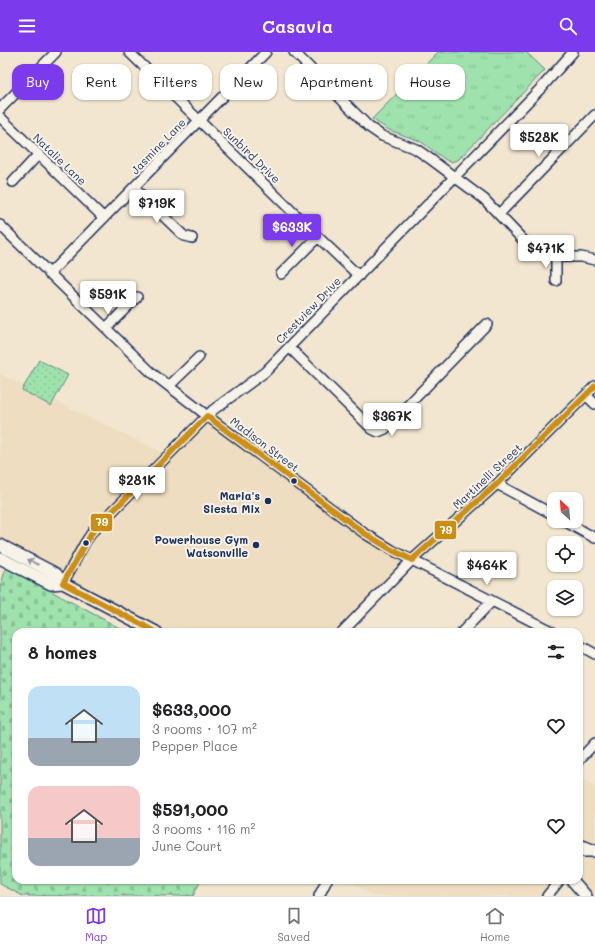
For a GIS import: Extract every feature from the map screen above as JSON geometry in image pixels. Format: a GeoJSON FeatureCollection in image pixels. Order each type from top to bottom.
{"type":"FeatureCollection","features":[{"type":"Feature","properties":{"kind":"main road"},"geometry":{"type":"LineString","coordinates":[[0,545],[56,574],[63,583],[148,628]]}},
{"type":"Feature","properties":{"kind":"main road"},"geometry":{"type":"LineString","coordinates":[[0,558],[51,584],[63,583]]}},
{"type":"Feature","properties":{"kind":"main road"},"geometry":{"type":"LineString","coordinates":[[576,884],[586,896]]}},
{"type":"Feature","properties":{"kind":"street"},"geometry":{"type":"LineString","coordinates":[[0,109],[56,52]]}},
{"type":"Feature","properties":{"kind":"street","name":"Sunbird Drive"},"geometry":{"type":"LineString","coordinates":[[129,52],[359,276]]}},
{"type":"Feature","properties":{"kind":"street","name":"Jasmine Lane"},"geometry":{"type":"LineString","coordinates":[[50,274],[266,52]]}},
{"type":"Feature","properties":{"kind":"street"},"geometry":{"type":"LineString","coordinates":[[294,52],[369,127],[382,136],[416,149],[484,199],[532,248],[544,254],[556,257],[581,257],[595,260]]}},
{"type":"Feature","properties":{"kind":"street","name":"Crestview Drive"},"geometry":{"type":"LineString","coordinates":[[63,583],[93,531],[207,416],[219,405],[258,378],[543,86],[573,52]]}},
{"type":"Feature","properties":{"kind":"street"},"geometry":{"type":"LineString","coordinates":[[499,214],[595,115]]}},
{"type":"Feature","properties":{"kind":"street","name":"Natalie Lane"},"geometry":{"type":"LineString","coordinates":[[0,117],[104,218]]}},
{"type":"Feature","properties":{"kind":"street"},"geometry":{"type":"LineString","coordinates":[[13,182],[38,155]]}},
{"type":"Feature","properties":{"kind":"street"},"geometry":{"type":"LineString","coordinates":[[134,188],[184,236],[192,238]]}},
{"type":"Feature","properties":{"kind":"street","name":"Madison Street"},"geometry":{"type":"LineString","coordinates":[[0,225],[142,364],[207,416],[364,533],[392,550],[545,628]]}},
{"type":"Feature","properties":{"kind":"street"},"geometry":{"type":"LineString","coordinates":[[280,274],[318,237]]}},
{"type":"Feature","properties":{"kind":"street"},"geometry":{"type":"LineString","coordinates":[[556,257],[556,281]]}},
{"type":"Feature","properties":{"kind":"street"},"geometry":{"type":"LineString","coordinates":[[106,328],[137,297]]}},
{"type":"Feature","properties":{"kind":"street"},"geometry":{"type":"LineString","coordinates":[[289,347],[372,429],[378,432],[385,429],[487,324]]}},
{"type":"Feature","properties":{"kind":"street"},"geometry":{"type":"LineString","coordinates":[[169,386],[199,357]]}},
{"type":"Feature","properties":{"kind":"street","name":"Martinelli Street"},"geometry":{"type":"LineString","coordinates":[[346,628],[412,560],[497,484],[595,386]]}},
{"type":"Feature","properties":{"kind":"street"},"geometry":{"type":"LineString","coordinates":[[586,395],[595,404]]}},
{"type":"Feature","properties":{"kind":"street"},"geometry":{"type":"LineString","coordinates":[[497,484],[547,512]]}},
{"type":"Feature","properties":{"kind":"street"},"geometry":{"type":"LineString","coordinates":[[577,528],[595,538]]}},
{"type":"Feature","properties":{"kind":"street"},"geometry":{"type":"LineString","coordinates":[[466,628],[492,601]]}},
{"type":"Feature","properties":{"kind":"street"},"geometry":{"type":"LineString","coordinates":[[583,647],[595,654]]}},
{"type":"Feature","properties":{"kind":"street"},"geometry":{"type":"LineString","coordinates":[[583,756],[595,743]]}},
{"type":"Feature","properties":{"kind":"street"},"geometry":{"type":"LineString","coordinates":[[583,845],[595,851]]}},
{"type":"Feature","properties":{"kind":"street"},"geometry":{"type":"LineString","coordinates":[[583,852],[595,851]]}},
{"type":"Feature","properties":{"kind":"street"},"geometry":{"type":"LineString","coordinates":[[319,896],[325,884]]}},
{"type":"Feature","properties":{"kind":"street"},"geometry":{"type":"LineString","coordinates":[[547,896],[557,884]]}},
{"type":"Feature","properties":{"kind":"shaded area"},"geometry":{"type":"Polygon","coordinates":[[[0,374],[165,454],[85,532],[66,579],[0,542],[0,374]]]}},
{"type":"Feature","properties":{"kind":"shaded area"},"geometry":{"type":"Polygon","coordinates":[[[208,423],[407,559],[340,628],[159,628],[69,583],[98,537],[208,423]]]}},
{"type":"Feature","properties":{"kind":"shaded area"},"geometry":{"type":"Polygon","coordinates":[[[583,780],[595,787],[595,895],[583,883],[583,780]]]}},
{"type":"Feature","properties":{"kind":"shaded area"},"geometry":{"type":"Polygon","coordinates":[[[354,884],[554,884],[545,896],[373,896],[354,884]]]}},
{"type":"Feature","properties":{"kind":"green space"},"geometry":{"type":"Polygon","coordinates":[[[438,52],[526,52],[545,70],[458,160],[451,162],[420,141],[389,130],[372,119],[395,96],[395,100],[465,100],[465,64],[426,64],[438,52]]]}},
{"type":"Feature","properties":{"kind":"green space"},"geometry":{"type":"Polygon","coordinates":[[[39,360],[68,375],[51,406],[22,390],[39,360]]]}},
{"type":"Feature","properties":{"kind":"green space"},"geometry":{"type":"Polygon","coordinates":[[[6,567],[120,628],[12,628],[12,884],[199,884],[193,896],[23,896],[0,884],[0,588],[6,567]]]}},
{"type":"Feature","properties":{"kind":"transit line","name":"79"},"geometry":{"type":"LineString","coordinates":[[148,628],[63,583],[93,531],[207,416],[364,533],[412,560],[497,484],[595,386]]}},
{"type":"Feature","properties":{"kind":"place","name":"Maria's Siesta Mix"},"geometry":{"type":"Point","coordinates":[268,501]}},
{"type":"Feature","properties":{"kind":"place","name":"Powerhouse Gym Watsonville"},"geometry":{"type":"Point","coordinates":[256,545]}}]}
